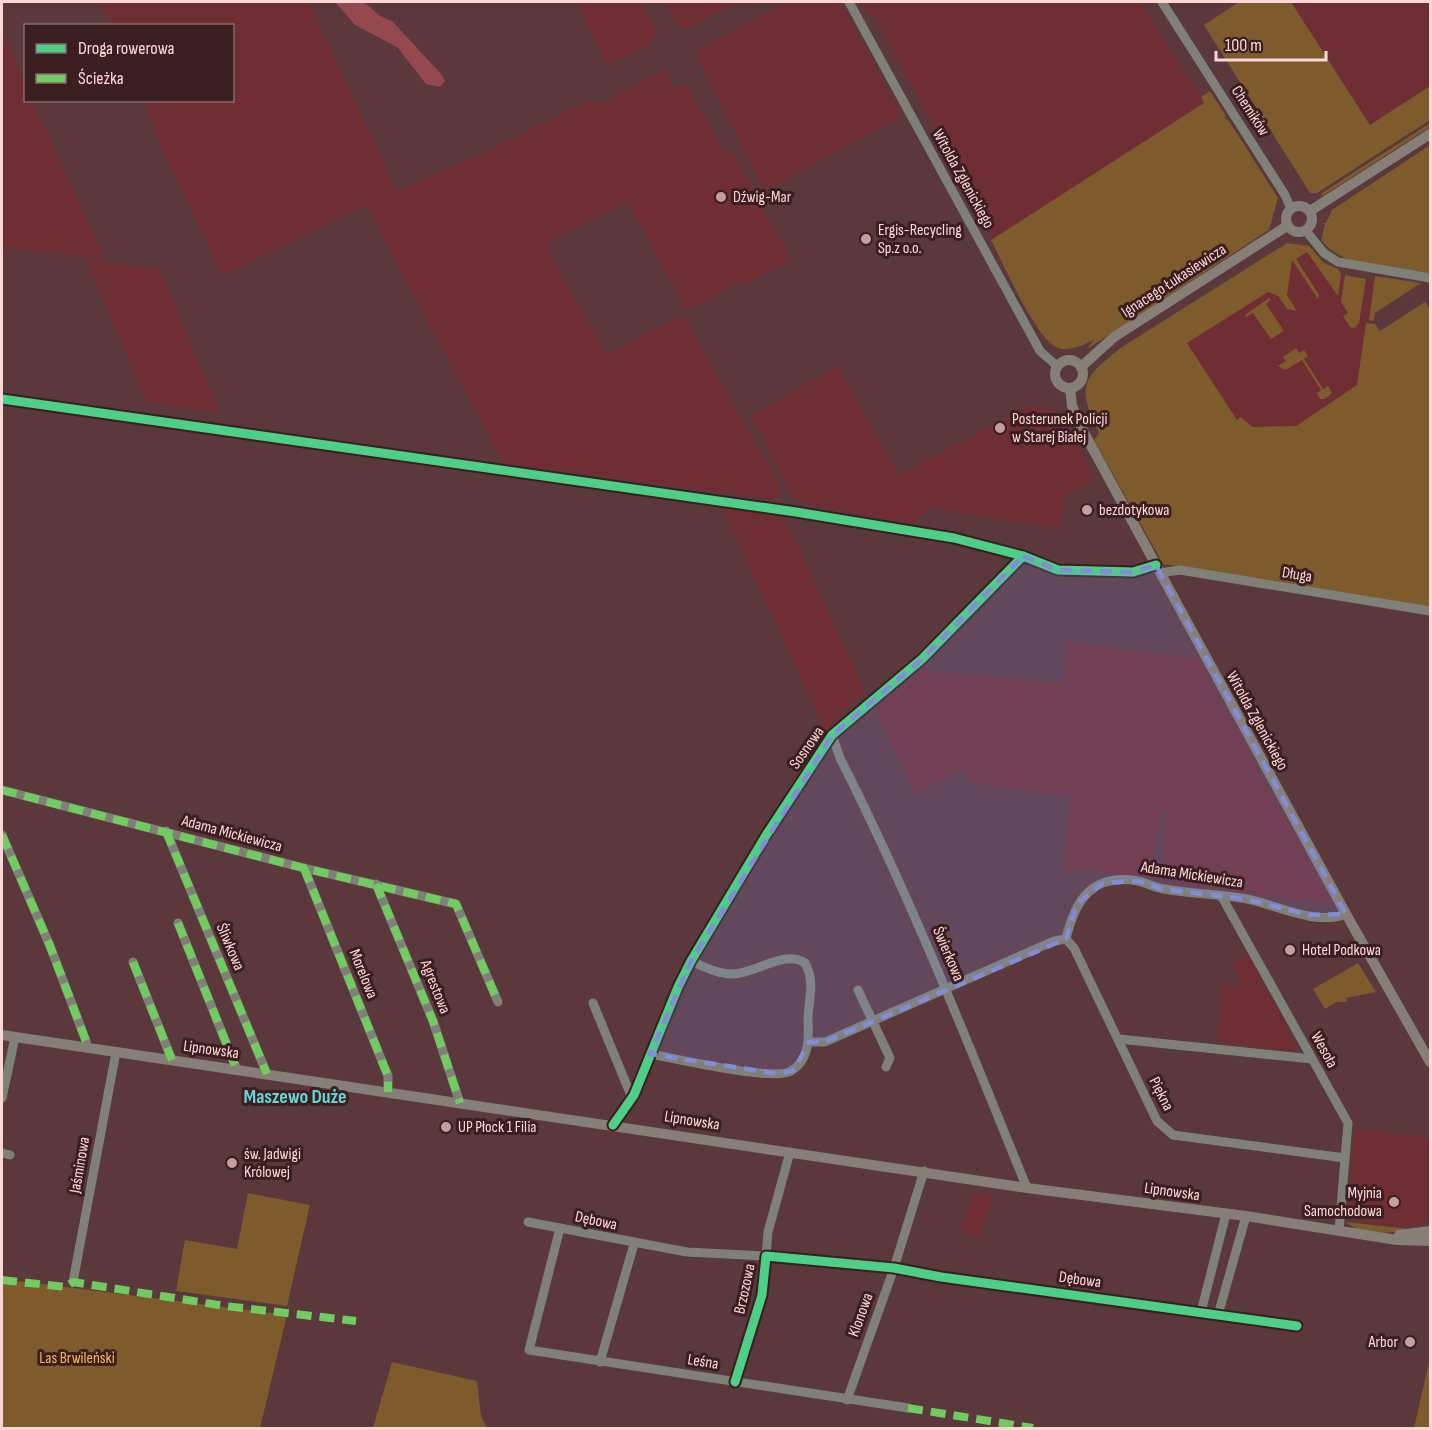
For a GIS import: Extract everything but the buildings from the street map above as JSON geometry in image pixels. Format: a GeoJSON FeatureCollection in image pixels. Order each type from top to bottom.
{"type":"FeatureCollection","features":[{"type":"Feature","properties":{"kind":"main road"},"geometry":{"type":"LineString","coordinates":[[1310,212],[1431,134]]}},
{"type":"Feature","properties":{"kind":"main road"},"geometry":{"type":"LineString","coordinates":[[1303,207],[1310,212],[1312,224],[1306,231],[1294,232],[1287,226],[1285,217],[1291,209],[1303,207]]}},
{"type":"Feature","properties":{"kind":"main road","name":"Ignacego Łukasiewicza"},"geometry":{"type":"LineString","coordinates":[[1081,367],[1114,337],[1287,226]]}},
{"type":"Feature","properties":{"kind":"main road"},"geometry":{"type":"LineString","coordinates":[[1067,360],[1075,361],[1081,367],[1083,375],[1080,382],[1070,388],[1056,381],[1057,366],[1067,360]]}},
{"type":"Feature","properties":{"kind":"main road","name":"Witolda Zglenickiego"},"geometry":{"type":"LineString","coordinates":[[1070,388],[1072,406],[1082,429],[1346,914],[1431,1062]]}},
{"type":"Feature","properties":{"kind":"main road","name":"Lipnowska"},"geometry":{"type":"LineString","coordinates":[[2,1035],[1028,1188],[1245,1216],[1397,1240],[1431,1241]]}},
{"type":"Feature","properties":{"kind":"main road","name":"Lipnowska"},"geometry":{"type":"LineString","coordinates":[[1378,1236],[1431,1231]]}},
{"type":"Feature","properties":{"kind":"street","name":"Witolda Zglenickiego"},"geometry":{"type":"LineString","coordinates":[[849,2],[1040,351],[1057,366]]}},
{"type":"Feature","properties":{"kind":"street","name":"Chemików"},"geometry":{"type":"LineString","coordinates":[[1162,2],[1285,195],[1291,209]]}},
{"type":"Feature","properties":{"kind":"street"},"geometry":{"type":"LineString","coordinates":[[1306,231],[1324,254],[1332,259],[1431,278]]}},
{"type":"Feature","properties":{"kind":"street"},"geometry":{"type":"LineString","coordinates":[[2,399],[796,512],[954,538],[1023,556],[1058,570],[1122,573],[1158,569]]}},
{"type":"Feature","properties":{"kind":"street","name":"Sosnowa"},"geometry":{"type":"LineString","coordinates":[[613,1125],[632,1098],[691,961],[765,837],[832,735],[922,659],[1023,556]]}},
{"type":"Feature","properties":{"kind":"street","name":"Długa"},"geometry":{"type":"LineString","coordinates":[[1158,569],[1180,570],[1431,611]]}},
{"type":"Feature","properties":{"kind":"street","name":"Świerkowa"},"geometry":{"type":"LineString","coordinates":[[832,735],[840,758],[946,987],[1028,1188]]}},
{"type":"Feature","properties":{"kind":"street","name":"Adama Mickiewicza"},"geometry":{"type":"LineString","coordinates":[[2,790],[304,868],[456,904],[498,1002]]}},
{"type":"Feature","properties":{"kind":"street","name":"Śliwkowa"},"geometry":{"type":"LineString","coordinates":[[166,831],[267,1074]]}},
{"type":"Feature","properties":{"kind":"street"},"geometry":{"type":"LineString","coordinates":[[2,836],[50,946],[86,1041],[86,1048]]}},
{"type":"Feature","properties":{"kind":"street","name":"Morelowa"},"geometry":{"type":"LineString","coordinates":[[304,868],[388,1076],[388,1092]]}},
{"type":"Feature","properties":{"kind":"street","name":"Adama Mickiewicza"},"geometry":{"type":"LineString","coordinates":[[1066,939],[1077,904],[1087,891],[1103,883],[1120,880],[1138,881],[1162,889],[1245,899],[1319,917],[1329,918],[1346,914]]}},
{"type":"Feature","properties":{"kind":"street","name":"Agrestowa"},"geometry":{"type":"LineString","coordinates":[[376,885],[433,1021],[460,1103]]}},
{"type":"Feature","properties":{"kind":"street","name":"Wesoła"},"geometry":{"type":"LineString","coordinates":[[1222,897],[1348,1123],[1339,1231]]}},
{"type":"Feature","properties":{"kind":"street"},"geometry":{"type":"LineString","coordinates":[[178,923],[237,1070]]}},
{"type":"Feature","properties":{"kind":"street"},"geometry":{"type":"LineString","coordinates":[[809,1042],[825,1042],[946,987],[1054,941],[1066,939]]}},
{"type":"Feature","properties":{"kind":"street","name":"Piękna"},"geometry":{"type":"LineString","coordinates":[[1066,939],[1074,948],[1157,1121],[1173,1135],[1345,1158]]}},
{"type":"Feature","properties":{"kind":"street"},"geometry":{"type":"LineString","coordinates":[[650,1054],[731,1069],[779,1074],[794,1070],[803,1057],[809,1042],[812,979],[805,963],[790,958],[730,974],[691,961]]}},
{"type":"Feature","properties":{"kind":"street"},"geometry":{"type":"LineString","coordinates":[[133,962],[172,1060]]}},
{"type":"Feature","properties":{"kind":"street"},"geometry":{"type":"LineString","coordinates":[[858,990],[890,1059],[886,1067]]}},
{"type":"Feature","properties":{"kind":"street"},"geometry":{"type":"LineString","coordinates":[[593,1003],[632,1098]]}},
{"type":"Feature","properties":{"kind":"street"},"geometry":{"type":"LineString","coordinates":[[2,1098],[15,1037]]}},
{"type":"Feature","properties":{"kind":"street"},"geometry":{"type":"LineString","coordinates":[[1119,1039],[1312,1059]]}},
{"type":"Feature","properties":{"kind":"street","name":"Jaśminowa"},"geometry":{"type":"LineString","coordinates":[[73,1282],[116,1052]]}},
{"type":"Feature","properties":{"kind":"street"},"geometry":{"type":"LineString","coordinates":[[766,1256],[768,1232],[790,1152]]}},
{"type":"Feature","properties":{"kind":"street","name":"Klonowa"},"geometry":{"type":"LineString","coordinates":[[847,1400],[894,1268],[924,1171]]}},
{"type":"Feature","properties":{"kind":"street"},"geometry":{"type":"LineString","coordinates":[[1201,1312],[1226,1214]]}},
{"type":"Feature","properties":{"kind":"street"},"geometry":{"type":"LineString","coordinates":[[1218,1315],[1245,1216]]}},
{"type":"Feature","properties":{"kind":"street","name":"Dębowa"},"geometry":{"type":"LineString","coordinates":[[528,1222],[634,1244],[687,1252],[766,1256]]}},
{"type":"Feature","properties":{"kind":"street","name":"Leśna"},"geometry":{"type":"LineString","coordinates":[[560,1228],[530,1350],[908,1408]]}},
{"type":"Feature","properties":{"kind":"street"},"geometry":{"type":"LineString","coordinates":[[600,1362],[634,1244]]}},
{"type":"Feature","properties":{"kind":"street","name":"Brzozowa"},"geometry":{"type":"LineString","coordinates":[[735,1382],[762,1296],[766,1256],[859,1264]]}},
{"type":"Feature","properties":{"kind":"street","name":"Dębowa"},"geometry":{"type":"LineString","coordinates":[[859,1264],[1297,1326]]}},
{"type":"Feature","properties":{"kind":"highlighted area"},"geometry":{"type":"Polygon","coordinates":[[[1023,556],[1058,570],[1133,572],[1156,565],[1346,914],[1309,915],[1245,899],[1162,889],[1138,881],[1103,883],[1077,904],[1066,939],[825,1042],[809,1042],[794,1070],[779,1074],[650,1054],[691,961],[832,735],[922,659],[1023,556]]]}},
{"type":"Feature","properties":{"kind":"shaded area"},"geometry":{"type":"Polygon","coordinates":[[[100,2],[309,2],[397,191],[496,147],[588,101],[603,103],[663,70],[674,89],[687,84],[724,153],[731,150],[791,259],[743,285],[740,281],[687,311],[628,202],[549,241],[547,250],[608,355],[671,320],[685,318],[782,490],[774,500],[503,463],[366,205],[222,276],[164,153],[144,102],[234,102],[234,24],[111,24],[100,2]]]}},
{"type":"Feature","properties":{"kind":"shaded area"},"geometry":{"type":"Polygon","coordinates":[[[335,2],[364,2],[380,16],[392,21],[445,81],[440,87],[426,84],[397,47],[355,25],[335,2]]]}},
{"type":"Feature","properties":{"kind":"shaded area"},"geometry":{"type":"Polygon","coordinates":[[[576,2],[642,2],[657,31],[650,44],[608,66],[576,2]]]}},
{"type":"Feature","properties":{"kind":"shaded area"},"geometry":{"type":"Polygon","coordinates":[[[665,2],[737,2],[687,29],[677,25],[665,2]]]}},
{"type":"Feature","properties":{"kind":"shaded area"},"geometry":{"type":"Polygon","coordinates":[[[788,2],[840,2],[902,115],[765,191],[697,58],[699,48],[788,2]]]}},
{"type":"Feature","properties":{"kind":"shaded area"},"geometry":{"type":"Polygon","coordinates":[[[862,2],[1140,2],[1205,103],[994,238],[874,16],[871,17],[862,2]]]}},
{"type":"Feature","properties":{"kind":"shaded area"},"geometry":{"type":"Polygon","coordinates":[[[1291,2],[1430,2],[1430,86],[1370,125],[1291,2]]]}},
{"type":"Feature","properties":{"kind":"shaded area"},"geometry":{"type":"Polygon","coordinates":[[[2,30],[24,81],[24,102],[33,102],[105,259],[2,248],[2,30]]]}},
{"type":"Feature","properties":{"kind":"shaded area"},"geometry":{"type":"Polygon","coordinates":[[[1308,249],[1323,271],[1374,280],[1359,387],[1294,429],[1220,431],[1155,330],[1308,249]]]}},
{"type":"Feature","properties":{"kind":"shaded area"},"geometry":{"type":"Polygon","coordinates":[[[87,260],[160,269],[220,413],[146,402],[87,260]]]}},
{"type":"Feature","properties":{"kind":"shaded area"},"geometry":{"type":"Polygon","coordinates":[[[838,366],[899,475],[1030,405],[1059,411],[1096,480],[1065,496],[1060,528],[928,508],[913,524],[805,504],[794,498],[750,416],[838,366]]]}},
{"type":"Feature","properties":{"kind":"shaded area"},"geometry":{"type":"Polygon","coordinates":[[[723,509],[784,515],[865,691],[840,713],[826,733],[723,509]]]}},
{"type":"Feature","properties":{"kind":"shaded area"},"geometry":{"type":"Polygon","coordinates":[[[1067,642],[1198,658],[1333,904],[1162,882],[1166,810],[1162,808],[1152,877],[1064,869],[1071,797],[971,783],[963,770],[915,794],[873,706],[916,670],[1064,683],[1067,642]]]}},
{"type":"Feature","properties":{"kind":"shaded area"},"geometry":{"type":"Polygon","coordinates":[[[1248,955],[1297,1046],[1294,1052],[1216,1041],[1222,984],[1244,988],[1232,964],[1248,955]]]}},
{"type":"Feature","properties":{"kind":"shaded area"},"geometry":{"type":"Polygon","coordinates":[[[1355,1128],[1430,1139],[1430,1218],[1422,1224],[1402,1227],[1347,1219],[1355,1128]]]}},
{"type":"Feature","properties":{"kind":"shaded area"},"geometry":{"type":"Polygon","coordinates":[[[974,1192],[994,1195],[979,1238],[961,1232],[974,1192]]]}},
{"type":"Feature","properties":{"kind":"green space"},"geometry":{"type":"Polygon","coordinates":[[[1239,2],[1291,2],[1370,125],[1430,86],[1430,120],[1317,193],[1310,193],[1204,25],[1239,2]]]}},
{"type":"Feature","properties":{"kind":"green space"},"geometry":{"type":"Polygon","coordinates":[[[1210,91],[1226,116],[1224,117],[1229,121],[1278,198],[1269,230],[1087,349],[1095,339],[1071,349],[1056,347],[1029,315],[991,240],[1204,103],[1201,97],[1210,91]]]}},
{"type":"Feature","properties":{"kind":"green space"},"geometry":{"type":"Polygon","coordinates":[[[1430,123],[1430,127],[1321,197],[1322,193],[1430,123]]]}},
{"type":"Feature","properties":{"kind":"green space"},"geometry":{"type":"Polygon","coordinates":[[[1430,145],[1430,275],[1357,263],[1331,250],[1321,240],[1325,224],[1322,223],[1326,223],[1332,210],[1430,145]]]}},
{"type":"Feature","properties":{"kind":"green space"},"geometry":{"type":"Polygon","coordinates":[[[1287,243],[1309,246],[1324,263],[1338,269],[1341,274],[1338,296],[1307,252],[1296,259],[1319,295],[1318,299],[1292,260],[1287,295],[1297,311],[1287,309],[1278,296],[1268,292],[1187,343],[1237,420],[1241,417],[1252,427],[1296,426],[1357,385],[1366,323],[1375,324],[1380,331],[1425,302],[1430,309],[1430,608],[1163,564],[1094,440],[1099,433],[1087,404],[1086,393],[1091,375],[1098,367],[1122,347],[1287,243]]]}},
{"type":"Feature","properties":{"kind":"green space"},"geometry":{"type":"Polygon","coordinates":[[[1345,275],[1366,279],[1359,323],[1354,328],[1350,327],[1343,316],[1348,313],[1341,302],[1345,275]]]}},
{"type":"Feature","properties":{"kind":"green space"},"geometry":{"type":"Polygon","coordinates":[[[1375,276],[1421,283],[1375,313],[1374,321],[1369,320],[1375,276]]]}},
{"type":"Feature","properties":{"kind":"green space"},"geometry":{"type":"Polygon","coordinates":[[[1269,298],[1271,300],[1266,304],[1284,331],[1271,339],[1253,313],[1246,317],[1245,315],[1269,298]]]}},
{"type":"Feature","properties":{"kind":"green space"},"geometry":{"type":"Polygon","coordinates":[[[1296,348],[1299,353],[1304,350],[1308,356],[1304,359],[1323,389],[1328,386],[1332,393],[1325,399],[1320,399],[1317,393],[1321,390],[1302,360],[1285,370],[1278,366],[1286,361],[1283,357],[1296,348]]]}},
{"type":"Feature","properties":{"kind":"green space"},"geometry":{"type":"Polygon","coordinates":[[[1358,963],[1376,992],[1346,998],[1346,1002],[1337,1002],[1325,1009],[1313,989],[1358,963]]]}},
{"type":"Feature","properties":{"kind":"green space"},"geometry":{"type":"Polygon","coordinates":[[[248,1193],[310,1205],[287,1306],[176,1291],[185,1240],[237,1249],[248,1193]]]}},
{"type":"Feature","properties":{"kind":"green space"},"geometry":{"type":"Polygon","coordinates":[[[1346,1222],[1408,1229],[1394,1232],[1367,1231],[1346,1222]]]}},
{"type":"Feature","properties":{"kind":"green space","name":"Las Brwileński"},"geometry":{"type":"Polygon","coordinates":[[[2,1279],[287,1315],[260,1428],[2,1428],[2,1279]]]}},
{"type":"Feature","properties":{"kind":"green space"},"geometry":{"type":"Polygon","coordinates":[[[1430,1358],[1430,1428],[1414,1428],[1430,1358]]]}},
{"type":"Feature","properties":{"kind":"green space"},"geometry":{"type":"Polygon","coordinates":[[[392,1362],[477,1381],[481,1416],[487,1428],[373,1428],[392,1362]]]}},
{"type":"Feature","properties":{"kind":"marked path"},"geometry":{"type":"LineString","coordinates":[[2,790],[304,868],[456,904],[498,1002]]}},
{"type":"Feature","properties":{"kind":"marked path"},"geometry":{"type":"LineString","coordinates":[[166,831],[267,1074]]}},
{"type":"Feature","properties":{"kind":"marked path"},"geometry":{"type":"LineString","coordinates":[[2,835],[50,946],[86,1041],[86,1048]]}},
{"type":"Feature","properties":{"kind":"marked path"},"geometry":{"type":"LineString","coordinates":[[304,868],[388,1076],[388,1092]]}},
{"type":"Feature","properties":{"kind":"marked path"},"geometry":{"type":"LineString","coordinates":[[376,884],[433,1021],[460,1103]]}},
{"type":"Feature","properties":{"kind":"marked path"},"geometry":{"type":"LineString","coordinates":[[178,923],[237,1070]]}},
{"type":"Feature","properties":{"kind":"marked path"},"geometry":{"type":"LineString","coordinates":[[133,962],[172,1060]]}},
{"type":"Feature","properties":{"kind":"marked path"},"geometry":{"type":"LineString","coordinates":[[2,1280],[66,1287],[73,1282],[225,1306],[356,1321]]}},
{"type":"Feature","properties":{"kind":"marked path"},"geometry":{"type":"LineString","coordinates":[[908,1408],[1033,1428]]}},
{"type":"Feature","properties":{"kind":"cycle path"},"geometry":{"type":"LineString","coordinates":[[2,399],[796,512],[954,538],[1023,556],[1058,570],[1133,572],[1156,565]]}},
{"type":"Feature","properties":{"kind":"cycle path"},"geometry":{"type":"LineString","coordinates":[[613,1125],[634,1095],[691,961],[765,837],[832,735],[922,659],[1023,556]]}},
{"type":"Feature","properties":{"kind":"cycle path"},"geometry":{"type":"LineString","coordinates":[[735,1382],[762,1295],[766,1256],[894,1268],[941,1277],[1297,1326]]}},
{"type":"Feature","properties":{"kind":"place","name":"Dźwig-Mar"},"geometry":{"type":"Point","coordinates":[721,197]}},
{"type":"Feature","properties":{"kind":"place","name":"Ergis-Recycling Sp.z o.o."},"geometry":{"type":"Point","coordinates":[866,239]}},
{"type":"Feature","properties":{"kind":"place","name":"Posterunek Policji w Starej Białej"},"geometry":{"type":"Point","coordinates":[1000,428]}},
{"type":"Feature","properties":{"kind":"place","name":"bezdotykowa"},"geometry":{"type":"Point","coordinates":[1087,510]}},
{"type":"Feature","properties":{"kind":"place","name":"Hotel Podkowa"},"geometry":{"type":"Point","coordinates":[1290,950]}},
{"type":"Feature","properties":{"kind":"place","name":"UP Płock 1 Filia"},"geometry":{"type":"Point","coordinates":[446,1127]}},
{"type":"Feature","properties":{"kind":"place","name":"św. Jadwigi Królowej"},"geometry":{"type":"Point","coordinates":[232,1163]}},
{"type":"Feature","properties":{"kind":"place","name":"Myjnia Samochodowa"},"geometry":{"type":"Point","coordinates":[1394,1202]}},
{"type":"Feature","properties":{"kind":"place","name":"Arbor"},"geometry":{"type":"Point","coordinates":[1410,1342]}},
{"type":"Feature","properties":{"kind":"district","name":"Maszewo Duże"},"geometry":{"type":"Point","coordinates":[295,1097]}}]}
